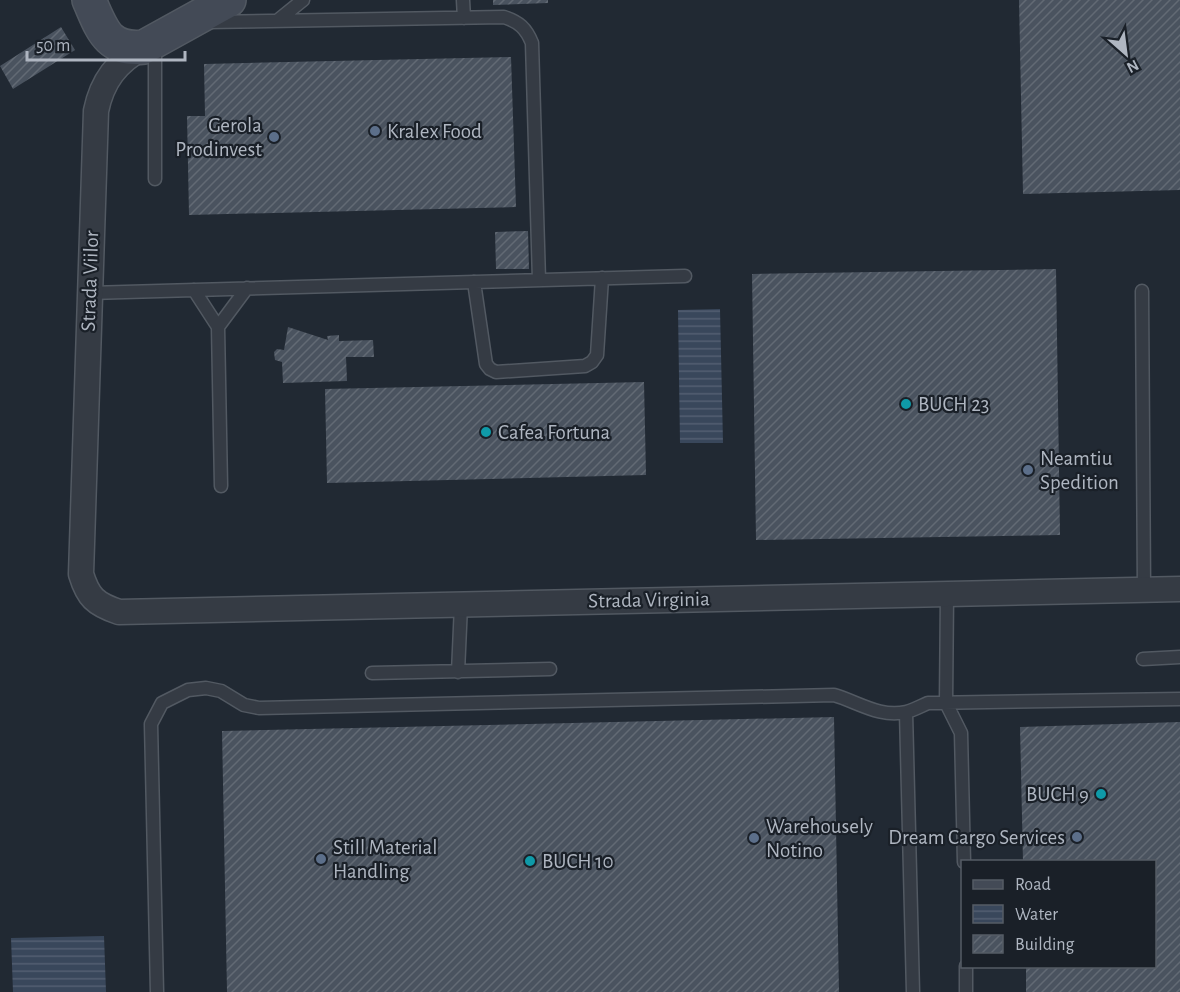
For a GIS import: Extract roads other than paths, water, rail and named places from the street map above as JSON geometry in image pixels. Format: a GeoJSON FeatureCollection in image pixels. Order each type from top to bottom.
{"type":"FeatureCollection","features":[{"type":"Feature","properties":{"kind":"main road","name":"Strada Viilor"},"geometry":{"type":"LineString","coordinates":[[149,44],[229,0]]}},
{"type":"Feature","properties":{"kind":"main road"},"geometry":{"type":"LineString","coordinates":[[94,10],[111,41],[131,48],[149,44]]}},
{"type":"Feature","properties":{"kind":"street"},"geometry":{"type":"LineString","coordinates":[[94,10],[105,51],[99,96]]}},
{"type":"Feature","properties":{"kind":"street","name":"Strada Viilor"},"geometry":{"type":"LineString","coordinates":[[118,612],[104,608],[93,599],[85,589],[81,574],[96,111],[99,96],[110,74],[126,57],[149,44]]}},
{"type":"Feature","properties":{"kind":"street","name":"Strada Virginia"},"geometry":{"type":"LineString","coordinates":[[118,612],[1180,589]]}},
{"type":"Feature","properties":{"kind":"lane"},"geometry":{"type":"LineString","coordinates":[[277,21],[303,0]]}},
{"type":"Feature","properties":{"kind":"lane"},"geometry":{"type":"LineString","coordinates":[[463,0],[464,18]]}},
{"type":"Feature","properties":{"kind":"lane"},"geometry":{"type":"LineString","coordinates":[[188,23],[504,17],[516,21],[526,30],[532,43],[539,280]]}},
{"type":"Feature","properties":{"kind":"lane"},"geometry":{"type":"LineString","coordinates":[[149,44],[155,179]]}},
{"type":"Feature","properties":{"kind":"lane"},"geometry":{"type":"LineString","coordinates":[[90,293],[685,276]]}},
{"type":"Feature","properties":{"kind":"lane"},"geometry":{"type":"LineString","coordinates":[[474,282],[486,364],[496,372],[585,366],[592,362],[597,355],[602,278]]}},
{"type":"Feature","properties":{"kind":"lane"},"geometry":{"type":"LineString","coordinates":[[218,327],[247,288]]}},
{"type":"Feature","properties":{"kind":"lane"},"geometry":{"type":"LineString","coordinates":[[194,290],[218,327],[221,486]]}},
{"type":"Feature","properties":{"kind":"lane"},"geometry":{"type":"LineString","coordinates":[[1142,291],[1144,590]]}},
{"type":"Feature","properties":{"kind":"lane"},"geometry":{"type":"LineString","coordinates":[[946,594],[946,703],[961,733],[964,860]]}},
{"type":"Feature","properties":{"kind":"lane"},"geometry":{"type":"LineString","coordinates":[[458,672],[461,605]]}},
{"type":"Feature","properties":{"kind":"lane"},"geometry":{"type":"LineString","coordinates":[[1143,659],[1180,657]]}},
{"type":"Feature","properties":{"kind":"lane"},"geometry":{"type":"LineString","coordinates":[[372,674],[550,669]]}},
{"type":"Feature","properties":{"kind":"lane"},"geometry":{"type":"LineString","coordinates":[[157,992],[152,724],[162,704],[188,690],[206,688],[221,691],[244,705],[259,708],[834,695],[873,711],[886,713],[906,712],[928,704],[946,703],[1180,699]]}},
{"type":"Feature","properties":{"kind":"lane"},"geometry":{"type":"LineString","coordinates":[[906,712],[913,992]]}},
{"type":"Feature","properties":{"kind":"lane"},"geometry":{"type":"LineString","coordinates":[[966,968],[966,992]]}},
{"type":"Feature","properties":{"kind":"water"},"geometry":{"type":"Polygon","coordinates":[[[720,309],[723,443],[680,443],[678,310],[720,309]]]}},
{"type":"Feature","properties":{"kind":"water"},"geometry":{"type":"Polygon","coordinates":[[[104,936],[106,992],[13,992],[11,938],[104,936]]]}},
{"type":"Feature","properties":{"kind":"place","name":"Kralex Food"},"geometry":{"type":"Point","coordinates":[375,131]}},
{"type":"Feature","properties":{"kind":"place","name":"Gerola Prodinvest"},"geometry":{"type":"Point","coordinates":[274,137]}},
{"type":"Feature","properties":{"kind":"place","name":"BUCH 23"},"geometry":{"type":"Point","coordinates":[906,404]}},
{"type":"Feature","properties":{"kind":"place","name":"Cafea Fortuna"},"geometry":{"type":"Point","coordinates":[486,432]}},
{"type":"Feature","properties":{"kind":"place","name":"Neamtiu Spedition"},"geometry":{"type":"Point","coordinates":[1028,470]}},
{"type":"Feature","properties":{"kind":"place","name":"BUCH 9"},"geometry":{"type":"Point","coordinates":[1101,794]}},
{"type":"Feature","properties":{"kind":"place","name":"Dream Cargo Services"},"geometry":{"type":"Point","coordinates":[1077,837]}},
{"type":"Feature","properties":{"kind":"place","name":"Warehousely Notino"},"geometry":{"type":"Point","coordinates":[754,838]}},
{"type":"Feature","properties":{"kind":"place","name":"Still Material Handling"},"geometry":{"type":"Point","coordinates":[321,859]}},
{"type":"Feature","properties":{"kind":"place","name":"BUCH 10"},"geometry":{"type":"Point","coordinates":[530,861]}}]}
